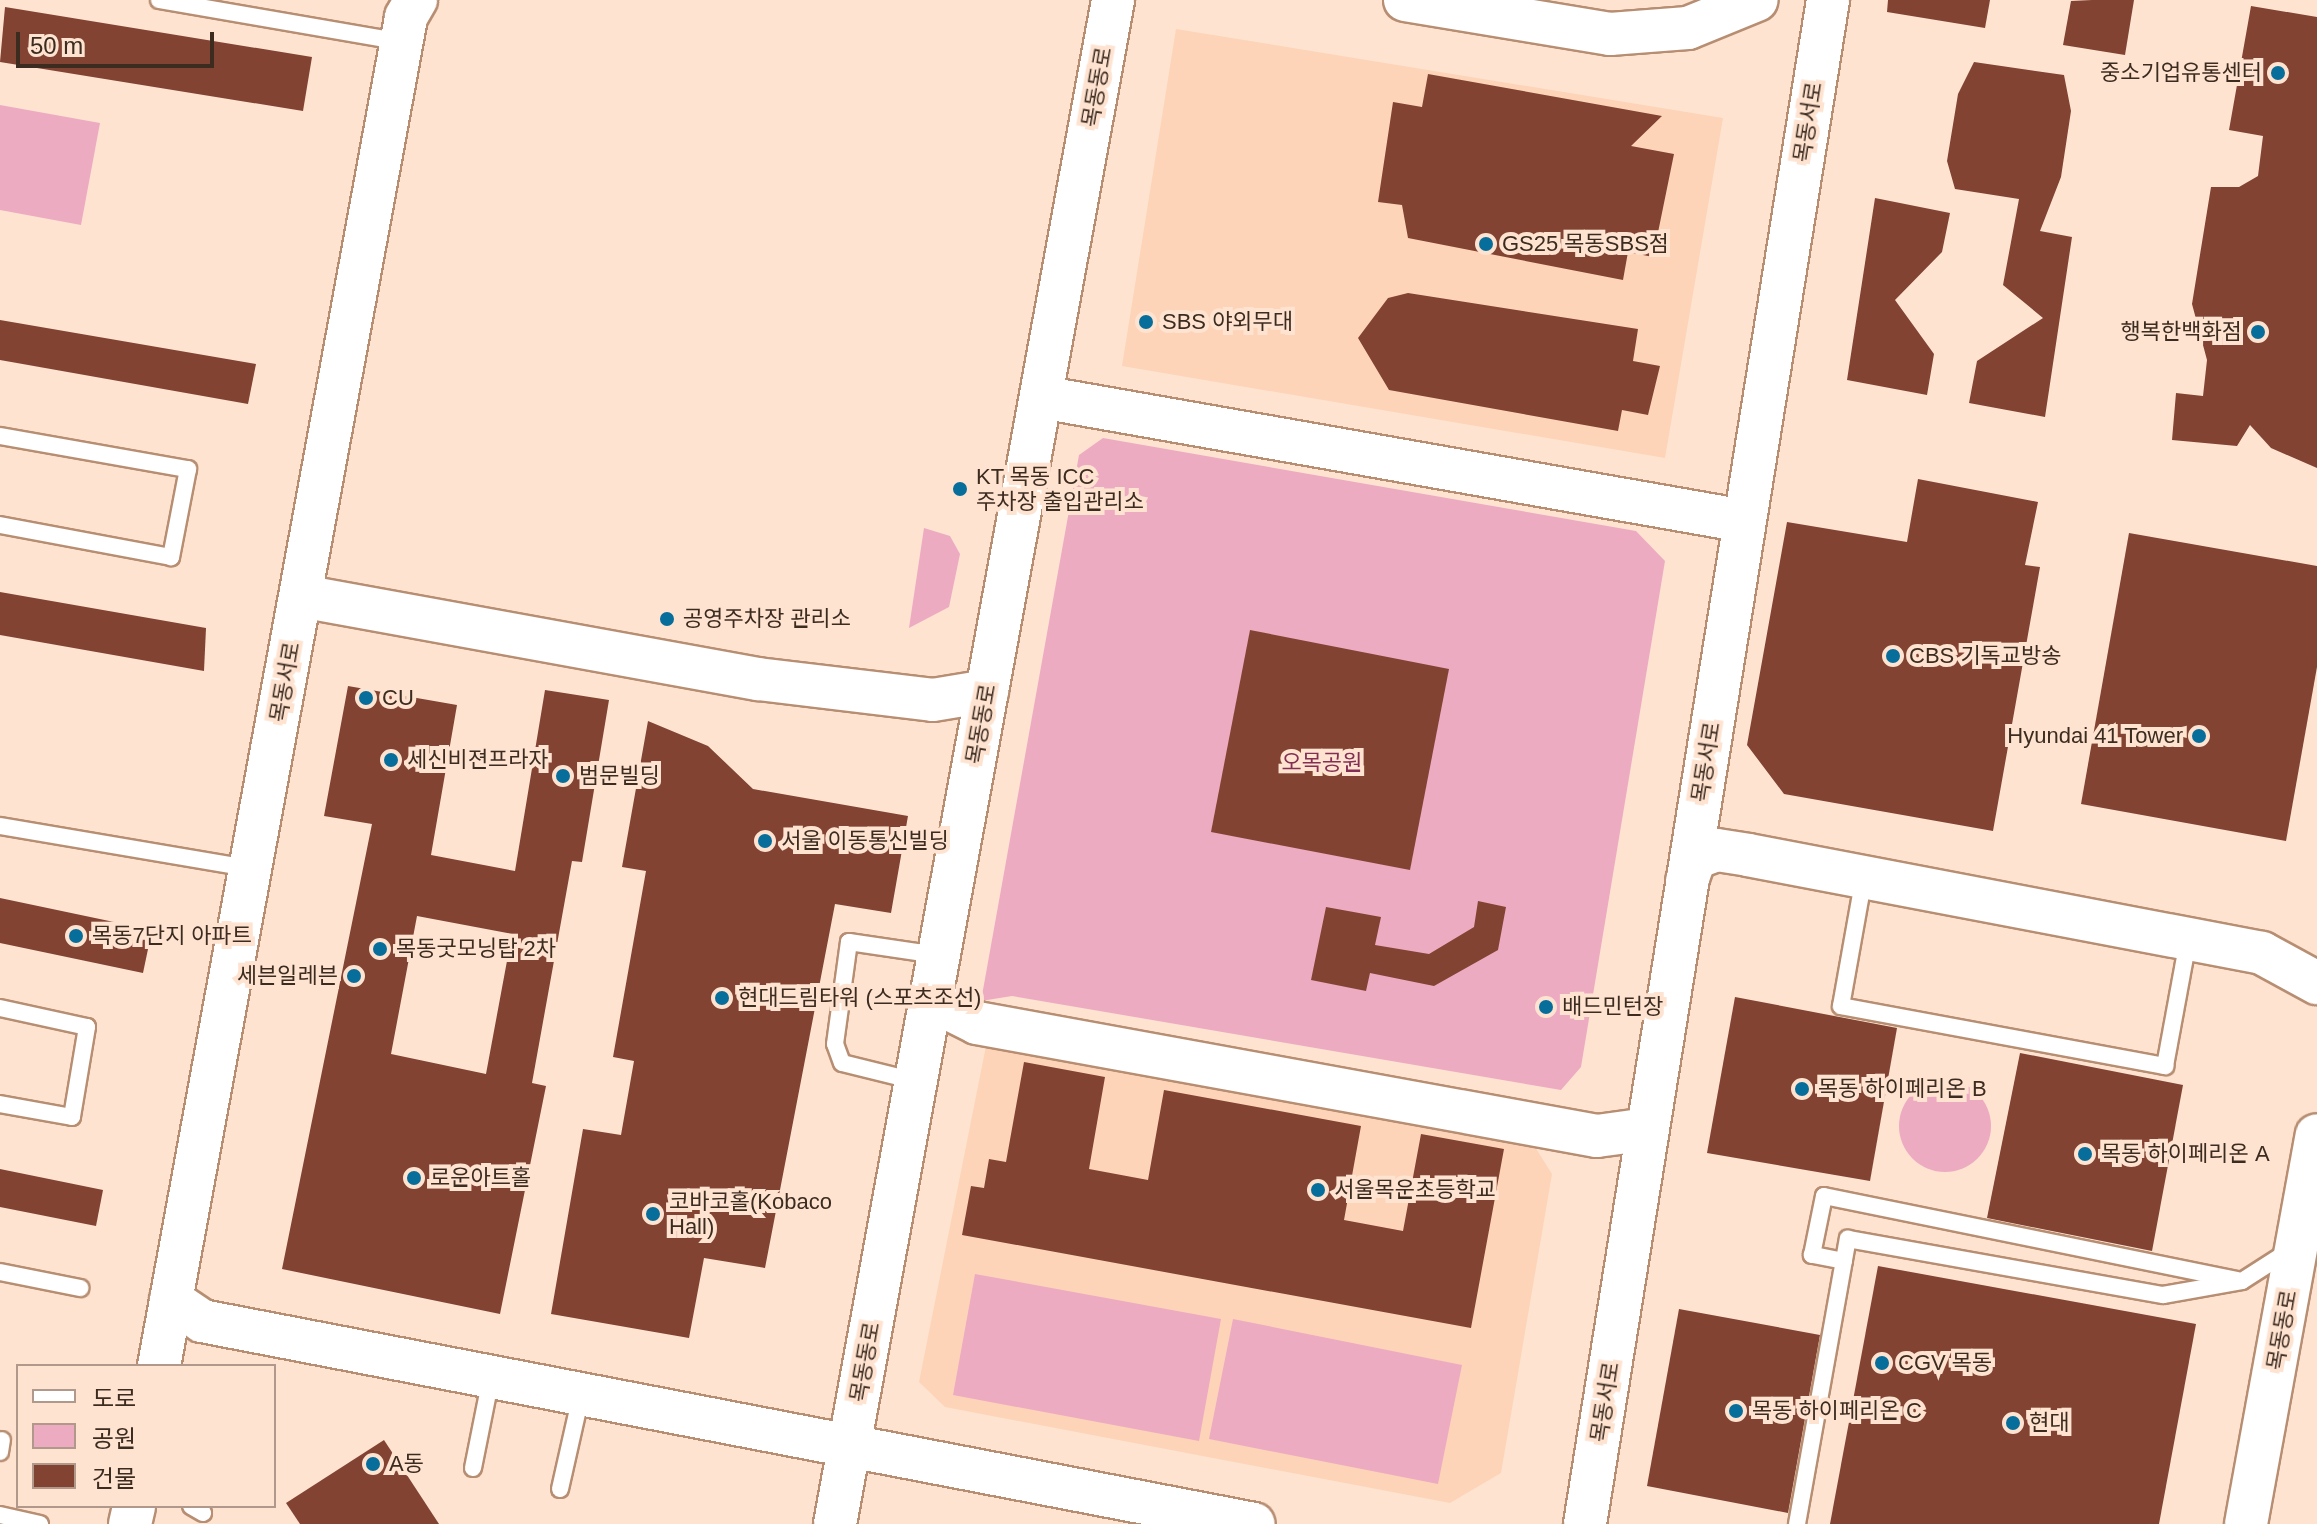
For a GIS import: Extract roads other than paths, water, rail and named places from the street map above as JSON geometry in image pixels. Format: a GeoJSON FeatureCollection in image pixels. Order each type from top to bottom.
{"type":"FeatureCollection","features":[{"type":"Feature","properties":{"kind":"street","name":"목동서로"},"geometry":{"type":"LineString","coordinates":[[159,1364],[402,42],[416,0]]}},
{"type":"Feature","properties":{"kind":"street","name":"목동동로"},"geometry":{"type":"LineString","coordinates":[[835,1524],[1113,0]]}},
{"type":"Feature","properties":{"kind":"street"},"geometry":{"type":"LineString","coordinates":[[1405,0],[1610,34],[1688,28],[1757,0]]}},
{"type":"Feature","properties":{"kind":"street","name":"목동서로"},"geometry":{"type":"LineString","coordinates":[[1585,1524],[1828,0]]}},
{"type":"Feature","properties":{"kind":"street"},"geometry":{"type":"LineString","coordinates":[[1041,397],[1744,521]]}},
{"type":"Feature","properties":{"kind":"street"},"geometry":{"type":"LineString","coordinates":[[301,596],[758,679],[933,700],[987,691]]}},
{"type":"Feature","properties":{"kind":"street"},"geometry":{"type":"LineString","coordinates":[[1687,881],[1695,858],[1717,850],[2262,953],[2317,983]]}},
{"type":"Feature","properties":{"kind":"street"},"geometry":{"type":"LineString","coordinates":[[931,1000],[977,1023],[1597,1136],[1648,1129]]}},
{"type":"Feature","properties":{"kind":"street","name":"목동동로"},"geometry":{"type":"LineString","coordinates":[[2246,1524],[2317,1135]]}},
{"type":"Feature","properties":{"kind":"street"},"geometry":{"type":"LineString","coordinates":[[171,1300],[202,1321],[1254,1524]]}},
{"type":"Feature","properties":{"kind":"lane"},"geometry":{"type":"LineString","coordinates":[[159,0],[402,42]]}},
{"type":"Feature","properties":{"kind":"lane"},"geometry":{"type":"LineString","coordinates":[[0,436],[188,469],[171,557],[0,525]]}},
{"type":"Feature","properties":{"kind":"lane"},"geometry":{"type":"LineString","coordinates":[[0,826],[251,869]]}},
{"type":"Feature","properties":{"kind":"lane"},"geometry":{"type":"LineString","coordinates":[[1864,877],[1841,1006],[2165,1066],[2189,939]]}},
{"type":"Feature","properties":{"kind":"lane"},"geometry":{"type":"LineString","coordinates":[[916,1081],[842,1063],[835,1044],[849,942],[939,955]]}},
{"type":"Feature","properties":{"kind":"lane"},"geometry":{"type":"LineString","coordinates":[[0,1008],[87,1027],[72,1117],[0,1104]]}},
{"type":"Feature","properties":{"kind":"lane"},"geometry":{"type":"LineString","coordinates":[[1844,1261],[1812,1255],[1824,1196],[2242,1281]]}},
{"type":"Feature","properties":{"kind":"lane"},"geometry":{"type":"LineString","coordinates":[[1797,1524],[1848,1239],[2163,1295],[2242,1281],[2297,1244]]}},
{"type":"Feature","properties":{"kind":"lane"},"geometry":{"type":"LineString","coordinates":[[0,1272],[80,1288]]}},
{"type":"Feature","properties":{"kind":"lane"},"geometry":{"type":"LineString","coordinates":[[473,1468],[491,1378]]}},
{"type":"Feature","properties":{"kind":"lane"},"geometry":{"type":"LineString","coordinates":[[560,1489],[581,1396]]}},
{"type":"Feature","properties":{"kind":"lane"},"geometry":{"type":"LineString","coordinates":[[0,1515],[40,1524]]}},
{"type":"Feature","properties":{"kind":"place","name":"중소기업유통센터"},"geometry":{"type":"Point","coordinates":[2278,73]}},
{"type":"Feature","properties":{"kind":"place","name":"GS25 목동SBS점"},"geometry":{"type":"Point","coordinates":[1486,244]}},
{"type":"Feature","properties":{"kind":"place","name":"SBS 야외무대"},"geometry":{"type":"Point","coordinates":[1146,322]}},
{"type":"Feature","properties":{"kind":"place","name":"행복한백화점"},"geometry":{"type":"Point","coordinates":[2258,332]}},
{"type":"Feature","properties":{"kind":"place","name":"KT 목동 ICC 주차장 출입관리소"},"geometry":{"type":"Point","coordinates":[960,489]}},
{"type":"Feature","properties":{"kind":"place","name":"공영주차장 관리소"},"geometry":{"type":"Point","coordinates":[667,619]}},
{"type":"Feature","properties":{"kind":"place","name":"CBS 기독교방송"},"geometry":{"type":"Point","coordinates":[1893,656]}},
{"type":"Feature","properties":{"kind":"place","name":"CU"},"geometry":{"type":"Point","coordinates":[366,698]}},
{"type":"Feature","properties":{"kind":"place","name":"Hyundai 41 Tower"},"geometry":{"type":"Point","coordinates":[2199,736]}},
{"type":"Feature","properties":{"kind":"place","name":"세신비젼프라자"},"geometry":{"type":"Point","coordinates":[391,760]}},
{"type":"Feature","properties":{"kind":"place","name":"범문빌딩"},"geometry":{"type":"Point","coordinates":[563,776]}},
{"type":"Feature","properties":{"kind":"place","name":"서울 이동통신빌딩"},"geometry":{"type":"Point","coordinates":[765,841]}},
{"type":"Feature","properties":{"kind":"place","name":"목동7단지 아파트"},"geometry":{"type":"Point","coordinates":[76,936]}},
{"type":"Feature","properties":{"kind":"place","name":"목동굿모닝탑 2차"},"geometry":{"type":"Point","coordinates":[380,949]}},
{"type":"Feature","properties":{"kind":"place","name":"세븐일레븐"},"geometry":{"type":"Point","coordinates":[354,976]}},
{"type":"Feature","properties":{"kind":"place","name":"현대드림타워 (스포츠조선)"},"geometry":{"type":"Point","coordinates":[722,998]}},
{"type":"Feature","properties":{"kind":"place","name":"배드민턴장"},"geometry":{"type":"Point","coordinates":[1546,1007]}},
{"type":"Feature","properties":{"kind":"place","name":"목동 하이페리온 B"},"geometry":{"type":"Point","coordinates":[1802,1089]}},
{"type":"Feature","properties":{"kind":"place","name":"목동 하이페리온 A"},"geometry":{"type":"Point","coordinates":[2085,1154]}},
{"type":"Feature","properties":{"kind":"place","name":"로운아트홀"},"geometry":{"type":"Point","coordinates":[414,1178]}},
{"type":"Feature","properties":{"kind":"place","name":"서울목운초등학교"},"geometry":{"type":"Point","coordinates":[1318,1190]}},
{"type":"Feature","properties":{"kind":"place","name":"코바코홀(Kobaco Hall)"},"geometry":{"type":"Point","coordinates":[653,1214]}},
{"type":"Feature","properties":{"kind":"place","name":"CGV 목동"},"geometry":{"type":"Point","coordinates":[1882,1363]}},
{"type":"Feature","properties":{"kind":"place","name":"목동 하이페리온 C"},"geometry":{"type":"Point","coordinates":[1736,1411]}},
{"type":"Feature","properties":{"kind":"place","name":"현대"},"geometry":{"type":"Point","coordinates":[2013,1423]}},
{"type":"Feature","properties":{"kind":"place","name":"A동"},"geometry":{"type":"Point","coordinates":[373,1464]}},
{"type":"Feature","properties":{"kind":"park label","name":"오목공원"},"geometry":{"type":"Point","coordinates":[1322,763]}}]}
